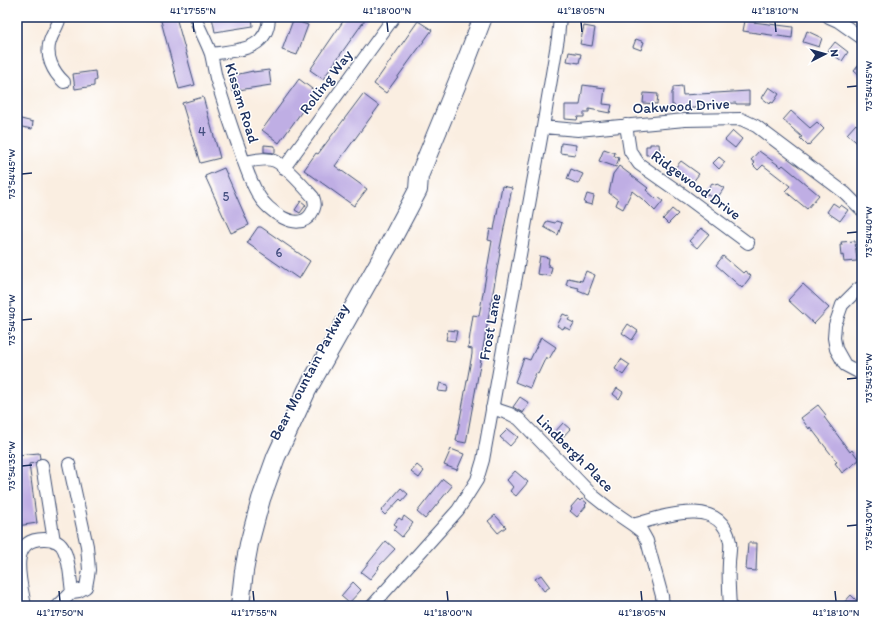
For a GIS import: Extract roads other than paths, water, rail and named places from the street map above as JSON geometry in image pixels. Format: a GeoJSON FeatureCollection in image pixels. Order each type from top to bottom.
{"type":"FeatureCollection","features":[{"type":"Feature","properties":{"kind":"highway","name":"Bear Mountain Parkway"},"geometry":{"type":"LineString","coordinates":[[240,606],[249,544],[261,499],[276,457],[304,397],[418,190],[419,176],[466,64],[483,17]]}},
{"type":"Feature","properties":{"kind":"highway","name":"Bear Mountain Parkway"},"geometry":{"type":"LineString","coordinates":[[230,606],[236,563],[244,526],[257,482],[273,440],[306,372],[409,186],[419,176]]}},
{"type":"Feature","properties":{"kind":"street"},"geometry":{"type":"LineString","coordinates":[[60,17],[48,50],[50,62],[58,77],[64,82]]}},
{"type":"Feature","properties":{"kind":"street","name":"Kissam Road"},"geometry":{"type":"LineString","coordinates":[[211,54],[241,50],[260,42],[265,35],[269,17]]}},
{"type":"Feature","properties":{"kind":"street","name":"Rolling Way"},"geometry":{"type":"LineString","coordinates":[[284,168],[394,17]]}},
{"type":"Feature","properties":{"kind":"street","name":"Frost Lane"},"geometry":{"type":"LineString","coordinates":[[372,606],[458,510],[477,480],[483,460],[543,126],[558,38],[560,17]]}},
{"type":"Feature","properties":{"kind":"street"},"geometry":{"type":"LineString","coordinates":[[829,17],[862,38]]}},
{"type":"Feature","properties":{"kind":"street","name":"Kissam Road"},"geometry":{"type":"LineString","coordinates":[[196,20],[211,54],[225,108],[244,162],[256,190],[266,206],[284,219],[291,221],[304,220],[310,216],[316,203],[313,197],[284,168]]}},
{"type":"Feature","properties":{"kind":"street","name":"Oakwood Drive"},"geometry":{"type":"LineString","coordinates":[[543,126],[578,130],[685,120],[740,119],[748,121],[845,193],[862,210]]}},
{"type":"Feature","properties":{"kind":"street","name":"Ridgewood Drive"},"geometry":{"type":"LineString","coordinates":[[626,125],[630,151],[639,164],[748,243]]}},
{"type":"Feature","properties":{"kind":"street"},"geometry":{"type":"LineString","coordinates":[[244,162],[268,159],[284,168]]}},
{"type":"Feature","properties":{"kind":"street"},"geometry":{"type":"LineString","coordinates":[[862,287],[842,305],[835,325],[834,338],[836,349],[845,365],[862,374]]}},
{"type":"Feature","properties":{"kind":"street","name":"Lindbergh Place"},"geometry":{"type":"LineString","coordinates":[[492,408],[510,414],[518,419],[592,495],[642,532],[647,541],[663,606]]}},
{"type":"Feature","properties":{"kind":"street"},"geometry":{"type":"LineString","coordinates":[[58,606],[72,592],[79,591],[86,587],[89,570],[88,546],[69,464]]}},
{"type":"Feature","properties":{"kind":"street"},"geometry":{"type":"LineString","coordinates":[[42,465],[54,540]]}},
{"type":"Feature","properties":{"kind":"street"},"geometry":{"type":"LineString","coordinates":[[633,525],[678,513],[692,512],[703,513],[719,521],[724,527],[730,542],[728,583],[730,606]]}},
{"type":"Feature","properties":{"kind":"street"},"geometry":{"type":"LineString","coordinates":[[25,606],[19,566],[21,550],[25,544],[34,540],[51,539],[59,543],[66,555],[72,592]]}}]}
